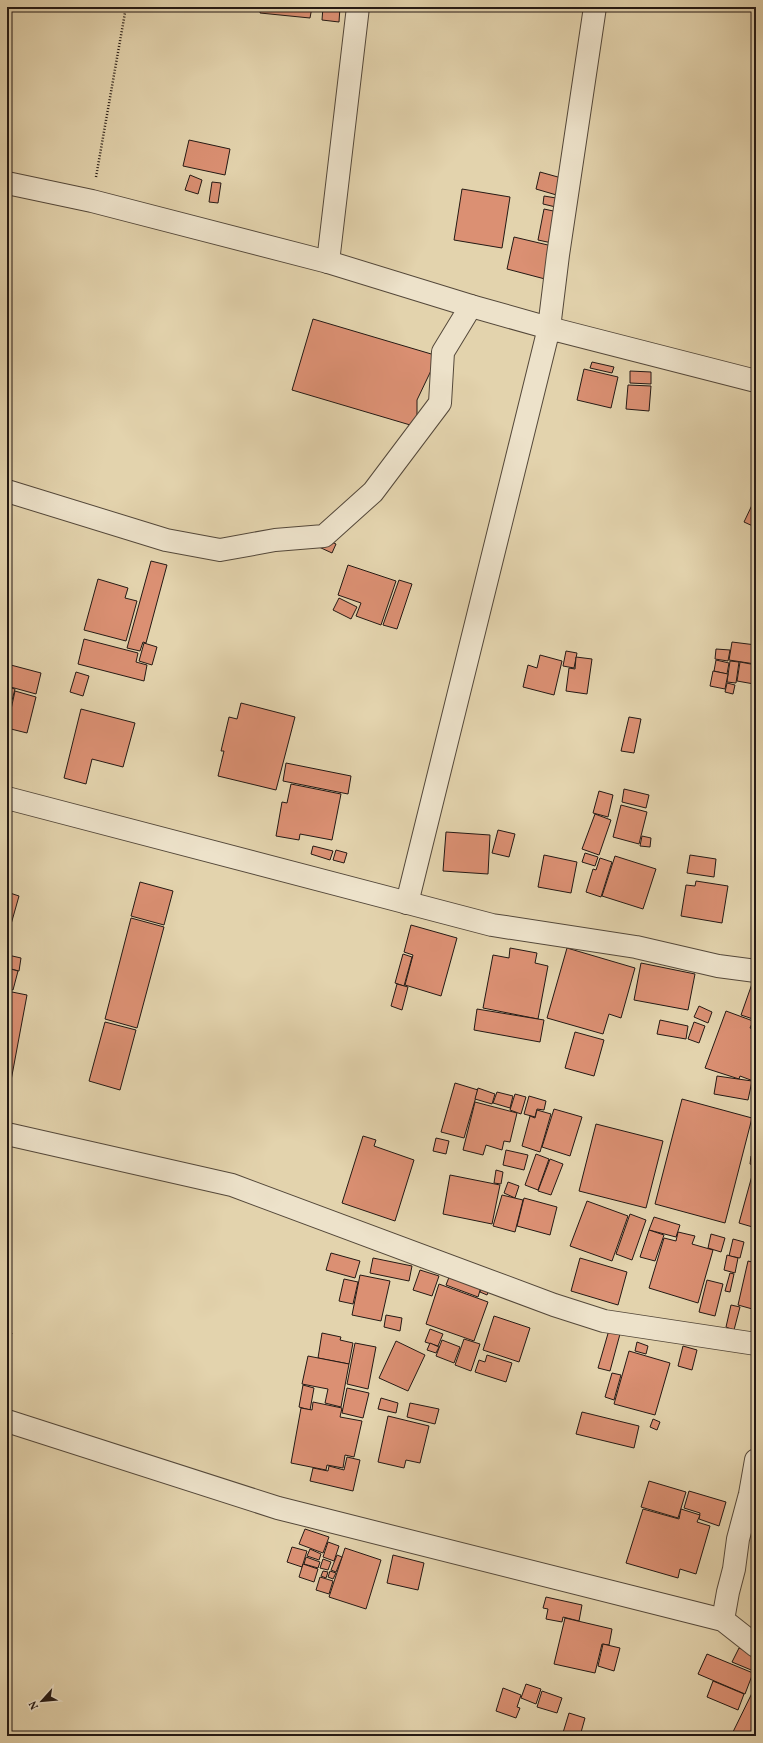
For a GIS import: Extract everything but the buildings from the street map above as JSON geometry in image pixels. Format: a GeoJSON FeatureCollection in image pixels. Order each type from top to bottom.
{"type":"FeatureCollection","features":[{"type":"Feature","properties":{"kind":"street"},"geometry":{"type":"LineString","coordinates":[[328,262],[358,7]]}},
{"type":"Feature","properties":{"kind":"street"},"geometry":{"type":"LineString","coordinates":[[407,903],[549,328],[558,254],[595,7]]}},
{"type":"Feature","properties":{"kind":"street"},"geometry":{"type":"LineString","coordinates":[[7,183],[92,201],[328,262],[471,306],[549,328],[756,381]]}},
{"type":"Feature","properties":{"kind":"street"},"geometry":{"type":"LineString","coordinates":[[7,490],[166,540],[220,550],[275,540],[324,536],[373,492],[440,403],[443,352],[471,306]]}},
{"type":"Feature","properties":{"kind":"street"},"geometry":{"type":"LineString","coordinates":[[7,798],[492,925],[636,948],[718,966],[756,971]]}},
{"type":"Feature","properties":{"kind":"street"},"geometry":{"type":"LineString","coordinates":[[7,1134],[232,1185],[554,1305],[604,1321],[756,1344]]}},
{"type":"Feature","properties":{"kind":"street"},"geometry":{"type":"LineString","coordinates":[[7,1421],[278,1508],[723,1620],[756,1646]]}},
{"type":"Feature","properties":{"kind":"street"},"geometry":{"type":"LineString","coordinates":[[723,1620],[734,1569],[738,1539],[750,1494],[756,1460]]}},
{"type":"Feature","properties":{"kind":"path"},"geometry":{"type":"LineString","coordinates":[[92,201],[126,7]]}}]}
